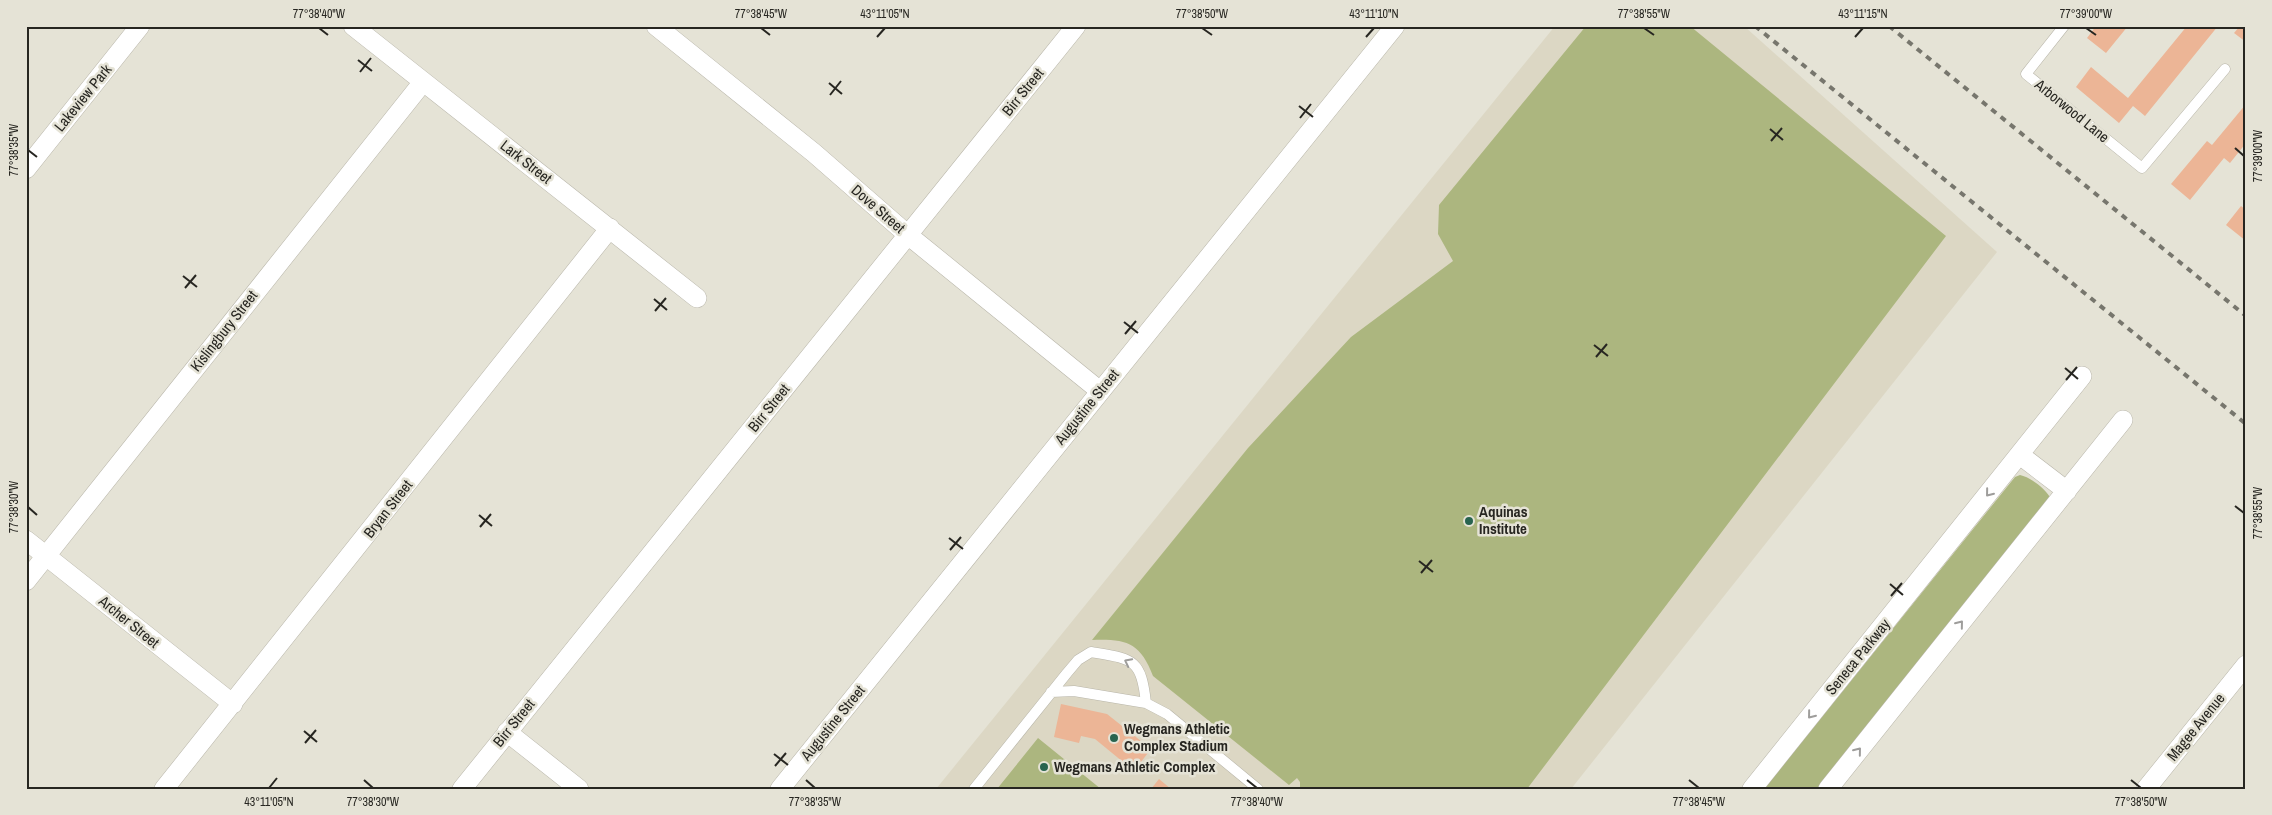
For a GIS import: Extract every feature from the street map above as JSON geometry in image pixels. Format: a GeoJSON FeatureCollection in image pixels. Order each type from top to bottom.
{"type":"FeatureCollection","features":[{"type":"Feature","properties":{"kind":"street","name":"Lakeview Park"},"geometry":{"type":"LineString","coordinates":[[26,169],[140,26]]}},
{"type":"Feature","properties":{"kind":"street","name":"Lark Street"},"geometry":{"type":"LineString","coordinates":[[354,26],[697,298]]}},
{"type":"Feature","properties":{"kind":"street","name":"Dove Street"},"geometry":{"type":"LineString","coordinates":[[656,26],[814,153],[908,235],[1100,391]]}},
{"type":"Feature","properties":{"kind":"street","name":"Birr Street"},"geometry":{"type":"LineString","coordinates":[[462,789],[1076,26]]}},
{"type":"Feature","properties":{"kind":"street","name":"Augustine Street"},"geometry":{"type":"LineString","coordinates":[[780,789],[1395,26]]}},
{"type":"Feature","properties":{"kind":"street","name":"Kislingbury Street"},"geometry":{"type":"LineString","coordinates":[[26,581],[423,82]]}},
{"type":"Feature","properties":{"kind":"street","name":"Bryan Street"},"geometry":{"type":"LineString","coordinates":[[164,789],[610,228]]}},
{"type":"Feature","properties":{"kind":"street","name":"Seneca Parkway"},"geometry":{"type":"LineString","coordinates":[[1752,789],[2082,376]]}},
{"type":"Feature","properties":{"kind":"street"},"geometry":{"type":"LineString","coordinates":[[1828,789],[2123,420]]}},
{"type":"Feature","properties":{"kind":"street"},"geometry":{"type":"LineString","coordinates":[[2020,455],[2067,491]]}},
{"type":"Feature","properties":{"kind":"street","name":"Archer Street"},"geometry":{"type":"LineString","coordinates":[[26,540],[233,704]]}},
{"type":"Feature","properties":{"kind":"street","name":"Magee Avenue"},"geometry":{"type":"LineString","coordinates":[[2146,789],[2246,665]]}},
{"type":"Feature","properties":{"kind":"street"},"geometry":{"type":"LineString","coordinates":[[507,732],[579,789]]}},
{"type":"Feature","properties":{"kind":"lane","name":"Arborwood Lane"},"geometry":{"type":"LineString","coordinates":[[2064,26],[2026,74],[2142,168],[2224,69]]}},
{"type":"Feature","properties":{"kind":"lane"},"geometry":{"type":"LineString","coordinates":[[974,789],[1078,660],[1091,652],[1129,660],[1138,668],[1143,680],[1146,703]]}},
{"type":"Feature","properties":{"kind":"lane"},"geometry":{"type":"LineString","coordinates":[[1051,692],[1074,691],[1146,703],[1167,714],[1258,789]]}},
{"type":"Feature","properties":{"kind":"shaded area","name":"Aquinas Institute"},"geometry":{"type":"Polygon","coordinates":[[[1555,26],[1744,26],[1997,252],[1571,789],[936,789],[1555,26]]]}},
{"type":"Feature","properties":{"kind":"green space","name":"Aquinas Institute"},"geometry":{"type":"Polygon","coordinates":[[[1586,26],[1690,26],[1946,236],[1527,789],[1300,789],[1300,782],[1297,778],[1289,785],[1153,676],[1143,656],[1137,649],[1114,640],[1092,640],[1248,448],[1351,337],[1453,261],[1438,234],[1439,205],[1586,26]]]}},
{"type":"Feature","properties":{"kind":"green space"},"geometry":{"type":"Polygon","coordinates":[[[2020,475],[2037,484],[2051,499],[1820,789],[1764,789],[2015,477],[2020,475]]]}},
{"type":"Feature","properties":{"kind":"green space","name":"Wegmans Athletic Complex"},"geometry":{"type":"Polygon","coordinates":[[[1038,738],[1101,789],[997,789],[1038,738]]]}},
{"type":"Feature","properties":{"kind":"building"},"geometry":{"type":"Polygon","coordinates":[[[2096,26],[2128,26],[2106,53],[2087,38],[2096,26]]]}},
{"type":"Feature","properties":{"kind":"building"},"geometry":{"type":"Polygon","coordinates":[[[2187,26],[2218,26],[2145,116],[2133,106],[2119,123],[2076,87],[2091,67],[2128,98],[2187,26]]]}},
{"type":"Feature","properties":{"kind":"building"},"geometry":{"type":"Polygon","coordinates":[[[2240,26],[2246,26],[2246,42],[2234,33],[2240,26]]]}},
{"type":"Feature","properties":{"kind":"building"},"geometry":{"type":"Polygon","coordinates":[[[2246,104],[2246,143],[2230,163],[2224,158],[2190,200],[2171,184],[2207,141],[2212,145],[2246,104]]]}},
{"type":"Feature","properties":{"kind":"building"},"geometry":{"type":"Polygon","coordinates":[[[2241,206],[2246,210],[2246,241],[2226,225],[2241,206]]]}},
{"type":"Feature","properties":{"kind":"building","name":"Wegmans Athletic Complex Stadium"},"geometry":{"type":"Polygon","coordinates":[[[1061,704],[1107,714],[1151,749],[1134,771],[1095,739],[1081,736],[1079,743],[1054,737],[1061,704]]]}},
{"type":"Feature","properties":{"kind":"building"},"geometry":{"type":"Polygon","coordinates":[[[1159,779],[1171,789],[1151,789],[1159,779]]]}},
{"type":"Feature","properties":{"kind":"railway"},"geometry":{"type":"LineString","coordinates":[[1755,26],[2246,424]]}},
{"type":"Feature","properties":{"kind":"railway"},"geometry":{"type":"LineString","coordinates":[[1889,26],[2246,316]]}},
{"type":"Feature","properties":{"kind":"place","name":"Aquinas Institute"},"geometry":{"type":"Point","coordinates":[1469,521]}},
{"type":"Feature","properties":{"kind":"place","name":"Wegmans Athletic Complex Stadium"},"geometry":{"type":"Point","coordinates":[1114,738]}},
{"type":"Feature","properties":{"kind":"place","name":"Wegmans Athletic Complex"},"geometry":{"type":"Point","coordinates":[1044,767]}}]}
